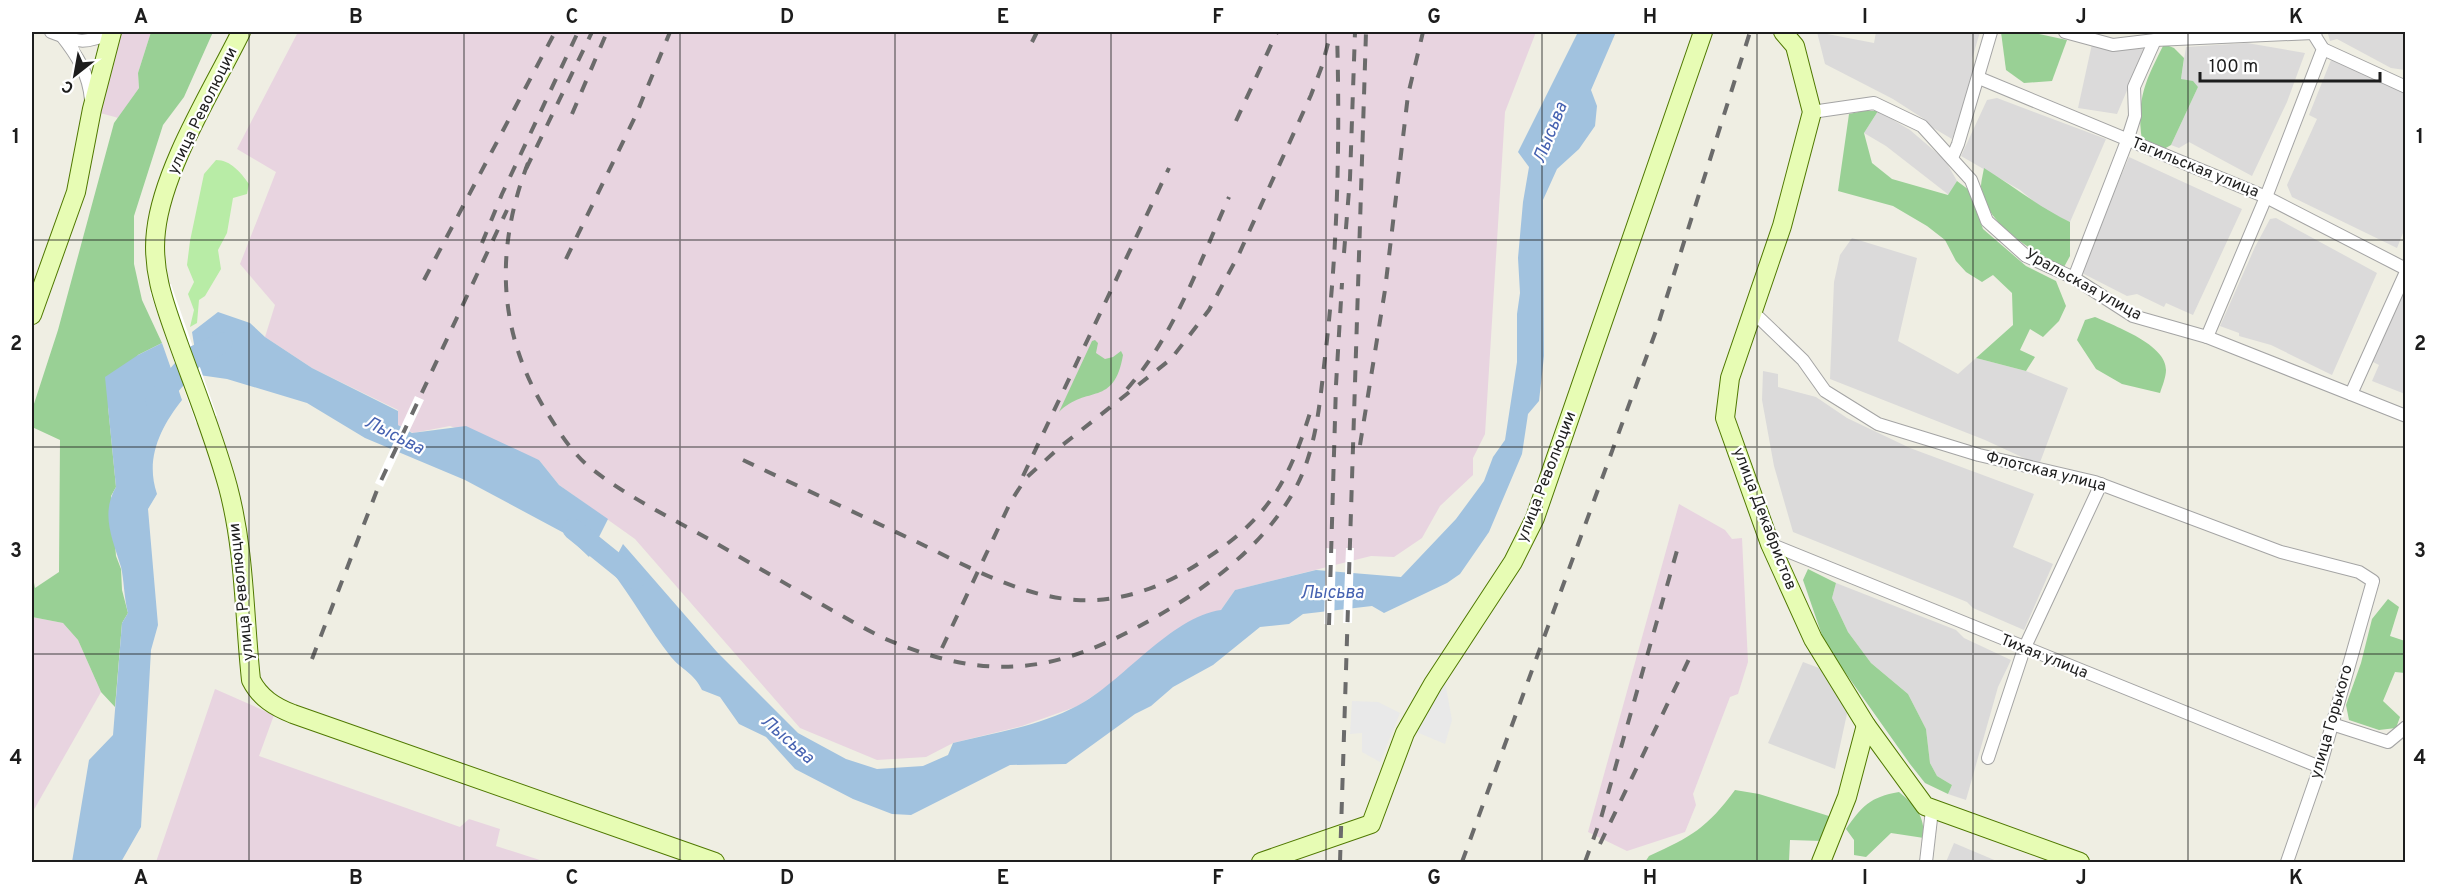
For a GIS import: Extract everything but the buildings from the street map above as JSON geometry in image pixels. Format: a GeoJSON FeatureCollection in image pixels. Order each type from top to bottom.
{"type":"FeatureCollection","features":[{"type":"Feature","properties":{"kind":"street"},"geometry":{"type":"LineString","coordinates":[[56,33],[80,42],[93,41],[112,32]]}},
{"type":"Feature","properties":{"kind":"street"},"geometry":{"type":"LineString","coordinates":[[32,315],[76,192],[92,109],[112,32]]}},
{"type":"Feature","properties":{"kind":"street","name":"улица Революции"},"geometry":{"type":"LineString","coordinates":[[241,32],[180,155],[162,203],[155,245],[159,288],[228,486],[235,517],[244,579],[251,680],[262,697],[293,714],[715,862]]}},
{"type":"Feature","properties":{"kind":"street","name":"улица Революции"},"geometry":{"type":"LineString","coordinates":[[1261,862],[1371,824],[1405,733],[1513,562],[1535,518],[1565,436],[1703,32]]}},
{"type":"Feature","properties":{"kind":"street"},"geometry":{"type":"LineString","coordinates":[[1783,32],[1797,39]]}},
{"type":"Feature","properties":{"kind":"street"},"geometry":{"type":"LineString","coordinates":[[1952,158],[1979,78],[1991,32]]}},
{"type":"Feature","properties":{"kind":"street"},"geometry":{"type":"LineString","coordinates":[[2065,32],[2113,45],[2155,40],[2314,32],[2323,50],[2406,87]]}},
{"type":"Feature","properties":{"kind":"street"},"geometry":{"type":"LineString","coordinates":[[56,33],[79,58],[90,88],[92,109]]}},
{"type":"Feature","properties":{"kind":"street","name":"улица Декабристов"},"geometry":{"type":"LineString","coordinates":[[1797,39],[1812,112],[1782,226],[1730,378],[1725,418],[1770,544],[1814,639],[1866,725],[1925,806],[2079,862]]}},
{"type":"Feature","properties":{"kind":"street"},"geometry":{"type":"LineString","coordinates":[[2074,278],[2127,141],[2135,116],[2134,87],[2155,40]]}},
{"type":"Feature","properties":{"kind":"street"},"geometry":{"type":"LineString","coordinates":[[2207,337],[2266,197],[2323,50]]}},
{"type":"Feature","properties":{"kind":"street","name":"Тагильская улица"},"geometry":{"type":"LineString","coordinates":[[1979,78],[2266,197],[2406,270]]}},
{"type":"Feature","properties":{"kind":"street","name":"Уральская улица"},"geometry":{"type":"LineString","coordinates":[[1812,112],[1874,103],[1922,126],[1971,180],[1987,221],[2026,256],[2074,278],[2133,316],[2207,337],[2406,416]]}},
{"type":"Feature","properties":{"kind":"street"},"geometry":{"type":"LineString","coordinates":[[2351,394],[2406,270]]}},
{"type":"Feature","properties":{"kind":"street","name":"Флотская улица"},"geometry":{"type":"LineString","coordinates":[[1753,312],[1803,360],[1826,392],[1878,423],[1979,455],[2101,484],[2281,552],[2359,573],[2373,581]]}},
{"type":"Feature","properties":{"kind":"street"},"geometry":{"type":"LineString","coordinates":[[1988,758],[2024,649],[2101,484]]}},
{"type":"Feature","properties":{"kind":"street","name":"Тихая улица"},"geometry":{"type":"LineString","coordinates":[[1770,544],[2024,649],[2320,767]]}},
{"type":"Feature","properties":{"kind":"street","name":"улица Горького"},"geometry":{"type":"LineString","coordinates":[[2287,862],[2320,767],[2373,581]]}},
{"type":"Feature","properties":{"kind":"street"},"geometry":{"type":"LineString","coordinates":[[2332,724],[2388,742],[2406,726]]}},
{"type":"Feature","properties":{"kind":"street"},"geometry":{"type":"LineString","coordinates":[[1821,862],[1847,797],[1866,725]]}},
{"type":"Feature","properties":{"kind":"street"},"geometry":{"type":"LineString","coordinates":[[1926,862],[1932,810]]}},
{"type":"Feature","properties":{"kind":"shaded area"},"geometry":{"type":"Polygon","coordinates":[[[122,32],[151,32],[138,73],[139,88],[118,118],[100,113],[122,32]]]}},
{"type":"Feature","properties":{"kind":"shaded area"},"geometry":{"type":"Polygon","coordinates":[[[298,32],[1536,32],[1505,112],[1485,434],[1473,458],[1473,475],[1440,506],[1422,538],[1394,557],[1371,556],[1235,590],[1221,610],[1078,706],[1022,726],[953,743],[926,757],[877,760],[800,728],[635,539],[559,485],[539,460],[450,426],[413,433],[398,425],[398,410],[312,368],[265,337],[275,305],[240,264],[276,172],[237,149],[298,32]]]}},
{"type":"Feature","properties":{"kind":"shaded area"},"geometry":{"type":"Polygon","coordinates":[[[1817,32],[1874,43],[1876,32],[1980,32],[1972,59],[1973,76],[1952,139],[1923,122],[1924,119],[1893,99],[1825,64],[1817,32]]]}},
{"type":"Feature","properties":{"kind":"shaded area"},"geometry":{"type":"Polygon","coordinates":[[[2405,32],[2405,70],[2391,68],[2337,39],[2330,41],[2328,34],[2405,32]]]}},
{"type":"Feature","properties":{"kind":"shaded area"},"geometry":{"type":"Polygon","coordinates":[[[2247,43],[2305,53],[2287,102],[2252,176],[2189,142],[2179,148],[2171,145],[2198,87],[2181,79],[2186,47],[2247,43]]]}},
{"type":"Feature","properties":{"kind":"shaded area"},"geometry":{"type":"Polygon","coordinates":[[[2092,44],[2119,50],[2145,48],[2117,114],[2078,108],[2092,44]]]}},
{"type":"Feature","properties":{"kind":"shaded area"},"geometry":{"type":"Polygon","coordinates":[[[2331,60],[2405,92],[2405,228],[2397,248],[2292,197],[2287,185],[2317,119],[2309,115],[2331,60]]]}},
{"type":"Feature","properties":{"kind":"shaded area"},"geometry":{"type":"Polygon","coordinates":[[[1997,98],[2106,139],[2070,222],[2043,209],[2020,190],[1961,156],[1987,100],[1997,98]]]}},
{"type":"Feature","properties":{"kind":"shaded area"},"geometry":{"type":"Polygon","coordinates":[[[1878,111],[1910,130],[1945,160],[1957,181],[1949,195],[1886,146],[1864,133],[1878,111]]]}},
{"type":"Feature","properties":{"kind":"shaded area"},"geometry":{"type":"Polygon","coordinates":[[[2129,157],[2242,209],[2193,315],[2166,303],[2164,307],[2137,294],[2127,296],[2080,272],[2129,157]]]}},
{"type":"Feature","properties":{"kind":"shaded area"},"geometry":{"type":"Polygon","coordinates":[[[2276,218],[2377,273],[2332,375],[2271,345],[2239,336],[2239,333],[2220,326],[2255,247],[2270,219],[2276,218]]]}},
{"type":"Feature","properties":{"kind":"shaded area"},"geometry":{"type":"Polygon","coordinates":[[[1852,238],[1917,258],[1898,341],[1958,374],[1976,358],[2026,371],[2068,388],[2039,465],[1985,440],[1830,379],[1834,282],[1840,255],[1852,238]]]}},
{"type":"Feature","properties":{"kind":"shaded area"},"geometry":{"type":"Polygon","coordinates":[[[2402,289],[2406,291],[2405,394],[2372,381],[2379,365],[2371,361],[2402,289]]]}},
{"type":"Feature","properties":{"kind":"shaded area"},"geometry":{"type":"Polygon","coordinates":[[[1763,371],[1778,374],[1778,387],[1816,397],[1847,418],[1910,448],[2034,494],[2013,547],[2053,564],[2024,630],[1973,608],[1967,602],[1793,532],[1774,466],[1762,400],[1763,371]]]}},
{"type":"Feature","properties":{"kind":"shaded area"},"geometry":{"type":"Polygon","coordinates":[[[1679,504],[1725,530],[1732,539],[1742,538],[1748,662],[1738,694],[1730,697],[1693,794],[1696,805],[1685,832],[1627,851],[1588,832],[1679,504]]]}},
{"type":"Feature","properties":{"kind":"shaded area"},"geometry":{"type":"Polygon","coordinates":[[[1836,583],[1956,630],[1964,638],[2011,660],[1998,687],[1966,800],[1948,794],[1952,785],[1937,776],[1930,763],[1926,729],[1908,694],[1871,663],[1848,632],[1832,598],[1836,583]]]}},
{"type":"Feature","properties":{"kind":"shaded area"},"geometry":{"type":"Polygon","coordinates":[[[32,617],[63,623],[78,640],[101,692],[32,813],[32,617]]]}},
{"type":"Feature","properties":{"kind":"shaded area"},"geometry":{"type":"Polygon","coordinates":[[[1803,662],[1819,668],[1848,709],[1835,769],[1768,743],[1803,662]]]}},
{"type":"Feature","properties":{"kind":"shaded area"},"geometry":{"type":"Polygon","coordinates":[[[1445,682],[1452,720],[1445,744],[1414,731],[1445,682]]]}},
{"type":"Feature","properties":{"kind":"shaded area"},"geometry":{"type":"Polygon","coordinates":[[[215,689],[274,715],[259,756],[460,827],[469,819],[500,829],[496,846],[546,862],[156,862],[215,689]]]}},
{"type":"Feature","properties":{"kind":"shaded area"},"geometry":{"type":"Polygon","coordinates":[[[1352,701],[1378,702],[1400,713],[1380,762],[1362,752],[1362,733],[1350,734],[1352,701]]]}},
{"type":"Feature","properties":{"kind":"shaded area"},"geometry":{"type":"Polygon","coordinates":[[[1954,843],[1999,862],[1946,862],[1954,843]]]}},
{"type":"Feature","properties":{"kind":"green space"},"geometry":{"type":"Polygon","coordinates":[[[151,32],[213,32],[184,97],[163,125],[134,216],[134,264],[142,300],[162,343],[138,355],[108,406],[116,487],[111,496],[116,556],[121,569],[122,590],[128,613],[122,623],[115,707],[101,692],[78,640],[63,623],[32,617],[32,572],[35,588],[59,572],[60,440],[32,427],[32,410],[58,330],[114,123],[139,88],[138,73],[151,32]]]}},
{"type":"Feature","properties":{"kind":"green space"},"geometry":{"type":"Polygon","coordinates":[[[2001,32],[2030,32],[2067,40],[2052,81],[2024,83],[2006,70],[2001,32]]]}},
{"type":"Feature","properties":{"kind":"green space"},"geometry":{"type":"Polygon","coordinates":[[[2164,44],[2174,48],[2184,58],[2181,79],[2193,81],[2198,87],[2171,145],[2164,149],[2142,140],[2140,112],[2144,90],[2164,44]]]}},
{"type":"Feature","properties":{"kind":"green space"},"geometry":{"type":"Polygon","coordinates":[[[1878,111],[1864,133],[1872,163],[1892,179],[1948,195],[1957,181],[1969,190],[1983,229],[2026,266],[2056,281],[2066,306],[2059,321],[2043,337],[2030,329],[2020,350],[2035,357],[2026,371],[1976,358],[2013,325],[2012,293],[1993,275],[1982,282],[1966,272],[1956,261],[1945,240],[1927,226],[1893,206],[1838,191],[1849,114],[1878,111]]]}},
{"type":"Feature","properties":{"kind":"green space"},"geometry":{"type":"Polygon","coordinates":[[[216,160],[231,165],[249,184],[247,194],[233,198],[227,233],[218,250],[221,269],[205,296],[199,300],[197,323],[190,327],[194,310],[188,294],[194,282],[187,265],[190,241],[204,174],[216,160]]]}},
{"type":"Feature","properties":{"kind":"green space"},"geometry":{"type":"Polygon","coordinates":[[[1984,168],[2070,222],[2070,256],[2064,267],[2025,245],[2001,225],[1992,214],[1981,187],[1984,168]]]}},
{"type":"Feature","properties":{"kind":"green space"},"geometry":{"type":"Polygon","coordinates":[[[2095,317],[2127,331],[2158,352],[2164,361],[2166,370],[2160,393],[2122,384],[2096,369],[2077,340],[2085,320],[2095,317]]]}},
{"type":"Feature","properties":{"kind":"green space"},"geometry":{"type":"Polygon","coordinates":[[[1095,340],[1098,343],[1096,353],[1105,359],[1121,351],[1123,355],[1119,372],[1106,389],[1069,404],[1059,412],[1092,341],[1095,340]]]}},
{"type":"Feature","properties":{"kind":"green space"},"geometry":{"type":"Polygon","coordinates":[[[1808,569],[1836,583],[1832,598],[1848,632],[1871,663],[1908,694],[1926,729],[1930,763],[1937,776],[1952,785],[1948,794],[1925,783],[1825,644],[1803,580],[1808,569]]]}},
{"type":"Feature","properties":{"kind":"green space"},"geometry":{"type":"Polygon","coordinates":[[[2388,599],[2399,607],[2390,636],[2405,641],[2405,673],[2395,672],[2383,701],[2400,717],[2396,728],[2379,730],[2349,720],[2346,705],[2361,663],[2372,619],[2388,599]]]}},
{"type":"Feature","properties":{"kind":"green space"},"geometry":{"type":"Polygon","coordinates":[[[1735,790],[1759,794],[1832,817],[1822,841],[1790,840],[1789,861],[1645,862],[1649,856],[1687,837],[1707,823],[1735,790]]]}},
{"type":"Feature","properties":{"kind":"green space"},"geometry":{"type":"Polygon","coordinates":[[[1899,792],[1921,817],[1924,838],[1891,833],[1866,857],[1854,855],[1854,840],[1846,829],[1868,804],[1881,797],[1899,792]]]}},
{"type":"Feature","properties":{"kind":"water"},"geometry":{"type":"Polygon","coordinates":[[[1578,32],[1616,32],[1591,90],[1597,106],[1595,126],[1579,149],[1557,169],[1543,200],[1544,356],[1539,401],[1528,414],[1522,454],[1489,532],[1460,574],[1447,583],[1384,613],[1372,606],[1303,614],[1289,624],[1260,627],[1213,665],[1173,687],[1151,706],[1135,714],[1066,764],[1010,765],[911,815],[892,814],[853,799],[795,769],[766,737],[739,724],[720,697],[702,690],[671,657],[610,569],[623,544],[717,652],[798,733],[846,759],[877,769],[923,766],[948,755],[953,743],[1032,724],[1077,706],[1094,696],[1165,637],[1183,625],[1202,615],[1221,610],[1235,590],[1316,570],[1401,577],[1456,519],[1484,481],[1493,457],[1505,440],[1517,362],[1517,314],[1520,293],[1518,258],[1529,167],[1518,152],[1578,32]]]}},
{"type":"Feature","properties":{"kind":"water"},"geometry":{"type":"Polygon","coordinates":[[[218,312],[250,323],[265,337],[312,368],[398,411],[398,425],[412,433],[466,426],[539,460],[559,485],[608,519],[589,557],[564,533],[465,480],[365,438],[307,403],[227,379],[199,375],[192,332],[218,312]]]}},
{"type":"Feature","properties":{"kind":"water"},"geometry":{"type":"Polygon","coordinates":[[[162,343],[182,400],[167,422],[157,444],[153,468],[157,494],[148,509],[158,625],[151,650],[141,827],[121,862],[72,862],[89,760],[113,735],[122,623],[128,613],[122,572],[108,517],[111,497],[116,487],[105,377],[138,355],[162,343]]]}},
{"type":"Feature","properties":{"kind":"pier"},"geometry":{"type":"Polygon","coordinates":[[[171,284],[217,416],[196,423],[150,292],[171,284]]]}},
{"type":"Feature","properties":{"kind":"pier"},"geometry":{"type":"Polygon","coordinates":[[[415,396],[424,400],[383,487],[375,483],[415,396]]]}},
{"type":"Feature","properties":{"kind":"pier"},"geometry":{"type":"Polygon","coordinates":[[[1326,548],[1336,549],[1334,625],[1324,624],[1326,548]]]}},
{"type":"Feature","properties":{"kind":"pier"},"geometry":{"type":"Polygon","coordinates":[[[1346,548],[1354,548],[1352,623],[1343,623],[1346,548]]]}},
{"type":"Feature","properties":{"kind":"waterway","name":"Лысьва"},"geometry":{"type":"LineString","coordinates":[[156,401],[195,356],[222,343]]}},
{"type":"Feature","properties":{"kind":"waterway","name":"Лысьва"},"geometry":{"type":"LineString","coordinates":[[573,529],[635,579]]}},
{"type":"Feature","properties":{"kind":"railway"},"geometry":{"type":"LineString","coordinates":[[424,280],[555,32]]}},
{"type":"Feature","properties":{"kind":"railway"},"geometry":{"type":"LineString","coordinates":[[482,243],[502,194],[578,32]]}},
{"type":"Feature","properties":{"kind":"railway"},"geometry":{"type":"LineString","coordinates":[[526,169],[592,32]]}},
{"type":"Feature","properties":{"kind":"railway"},"geometry":{"type":"LineString","coordinates":[[572,114],[607,32]]}},
{"type":"Feature","properties":{"kind":"railway"},"geometry":{"type":"LineString","coordinates":[[566,259],[636,115],[670,32]]}},
{"type":"Feature","properties":{"kind":"railway"},"geometry":{"type":"LineString","coordinates":[[1032,42],[1037,32]]}},
{"type":"Feature","properties":{"kind":"railway"},"geometry":{"type":"LineString","coordinates":[[1236,121],[1277,32]]}},
{"type":"Feature","properties":{"kind":"railway"},"geometry":{"type":"LineString","coordinates":[[942,648],[1011,501],[1026,478],[1060,447],[1171,359],[1209,310],[1239,254],[1311,95],[1331,32]]}},
{"type":"Feature","properties":{"kind":"railway"},"geometry":{"type":"LineString","coordinates":[[528,163],[517,195],[506,258],[506,289],[510,320],[518,351],[530,381],[555,425],[587,465],[635,498],[881,637],[948,660],[1009,667],[1039,664],[1069,657],[1101,645],[1157,616],[1203,587],[1224,571],[1263,534],[1280,513],[1302,475],[1313,440],[1320,404],[1330,309],[1336,230],[1338,151],[1337,32]]}},
{"type":"Feature","properties":{"kind":"railway"},"geometry":{"type":"LineString","coordinates":[[1344,253],[1350,178],[1355,32]]}},
{"type":"Feature","properties":{"kind":"railway"},"geometry":{"type":"LineString","coordinates":[[1340,862],[1366,32]]}},
{"type":"Feature","properties":{"kind":"railway"},"geometry":{"type":"LineString","coordinates":[[1360,445],[1385,290],[1408,95],[1423,32]]}},
{"type":"Feature","properties":{"kind":"railway"},"geometry":{"type":"LineString","coordinates":[[1462,862],[1657,328],[1750,32]]}},
{"type":"Feature","properties":{"kind":"railway"},"geometry":{"type":"LineString","coordinates":[[1023,476],[1169,168]]}},
{"type":"Feature","properties":{"kind":"railway"},"geometry":{"type":"LineString","coordinates":[[1127,389],[1144,368],[1173,321],[1229,197]]}},
{"type":"Feature","properties":{"kind":"railway"},"geometry":{"type":"LineString","coordinates":[[312,659],[379,485],[507,210]]}},
{"type":"Feature","properties":{"kind":"railway"},"geometry":{"type":"LineString","coordinates":[[1329,625],[1336,385],[1342,283]]}},
{"type":"Feature","properties":{"kind":"railway"},"geometry":{"type":"LineString","coordinates":[[743,460],[1013,586],[1055,597],[1094,600],[1128,595],[1161,584],[1192,568],[1229,543],[1247,527],[1262,511],[1286,474],[1296,454],[1312,406]]}},
{"type":"Feature","properties":{"kind":"railway"},"geometry":{"type":"LineString","coordinates":[[1585,862],[1601,818],[1678,547]]}},
{"type":"Feature","properties":{"kind":"railway"},"geometry":{"type":"LineString","coordinates":[[1600,844],[1692,653]]}}]}
